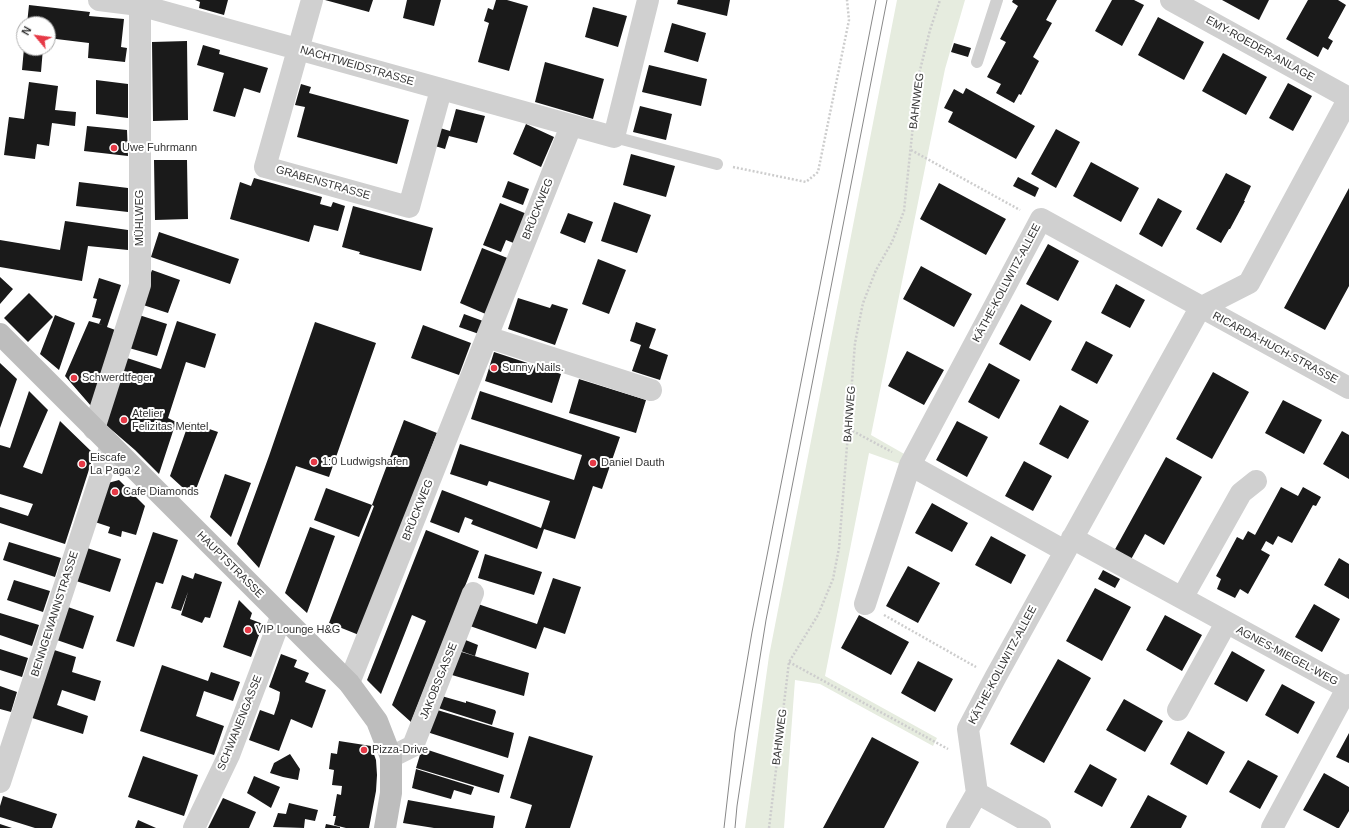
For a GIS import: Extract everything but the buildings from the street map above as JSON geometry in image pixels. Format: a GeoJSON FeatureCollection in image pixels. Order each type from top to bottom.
{"type":"FeatureCollection","features":[{"type":"Feature","properties":{"kind":"main road","name":"HAUPTSTRASSE"},"geometry":{"type":"LineString","coordinates":[[0,334],[348,683],[378,721],[391,757],[391,793],[385,828]]}},
{"type":"Feature","properties":{"kind":"street","name":"NACHTWEIDSTRASSE"},"geometry":{"type":"LineString","coordinates":[[99,0],[140,2],[441,90],[614,137]]}},
{"type":"Feature","properties":{"kind":"street","name":"GRABENSTRASSE"},"geometry":{"type":"LineString","coordinates":[[312,0],[265,167],[408,207],[441,90]]}},
{"type":"Feature","properties":{"kind":"street"},"geometry":{"type":"LineString","coordinates":[[614,137],[648,0]]}},
{"type":"Feature","properties":{"kind":"street","name":"EMY-ROEDER-ANLAGE"},"geometry":{"type":"LineString","coordinates":[[1171,0],[1349,98]]}},
{"type":"Feature","properties":{"kind":"street","name":"MÜHLWEG"},"geometry":{"type":"LineString","coordinates":[[94,429],[140,284],[140,2]]}},
{"type":"Feature","properties":{"kind":"street"},"geometry":{"type":"LineString","coordinates":[[1200,308],[1249,283],[1349,98]]}},
{"type":"Feature","properties":{"kind":"street","name":"BRÜCKWEG"},"geometry":{"type":"LineString","coordinates":[[348,683],[571,126]]}},
{"type":"Feature","properties":{"kind":"street","name":"KÄTHE-KOLLWITZ-ALLEE"},"geometry":{"type":"LineString","coordinates":[[865,604],[910,465],[1041,219],[1200,308],[968,729],[976,793]]}},
{"type":"Feature","properties":{"kind":"street","name":"RICARDA-HUCH-STRASSE"},"geometry":{"type":"LineString","coordinates":[[1200,308],[1349,388]]}},
{"type":"Feature","properties":{"kind":"street"},"geometry":{"type":"LineString","coordinates":[[487,337],[651,390]]}},
{"type":"Feature","properties":{"kind":"street","name":"BENNGEWANNSTRASSE"},"geometry":{"type":"LineString","coordinates":[[0,782],[111,446]]}},
{"type":"Feature","properties":{"kind":"street"},"geometry":{"type":"LineString","coordinates":[[910,465],[1069,545]]}},
{"type":"Feature","properties":{"kind":"street"},"geometry":{"type":"LineString","coordinates":[[1182,598],[1240,493],[1256,481]]}},
{"type":"Feature","properties":{"kind":"street","name":"AGNES-MIEGEL-WEG"},"geometry":{"type":"LineString","coordinates":[[1069,545],[1182,598],[1348,688]]}},
{"type":"Feature","properties":{"kind":"street","name":"JAKOBSGASSE"},"geometry":{"type":"LineString","coordinates":[[391,757],[413,746],[473,593]]}},
{"type":"Feature","properties":{"kind":"street","name":"SCHWANENGASSE"},"geometry":{"type":"LineString","coordinates":[[194,828],[229,755],[281,617]]}},
{"type":"Feature","properties":{"kind":"street","name":"AGNES-MIEGEL-WEG"},"geometry":{"type":"LineString","coordinates":[[1178,710],[1226,623]]}},
{"type":"Feature","properties":{"kind":"street"},"geometry":{"type":"LineString","coordinates":[[1272,828],[1348,688]]}},
{"type":"Feature","properties":{"kind":"street"},"geometry":{"type":"LineString","coordinates":[[957,828],[976,793],[1040,828]]}},
{"type":"Feature","properties":{"kind":"lane"},"geometry":{"type":"LineString","coordinates":[[977,62],[997,0]]}},
{"type":"Feature","properties":{"kind":"lane"},"geometry":{"type":"LineString","coordinates":[[614,137],[717,164]]}},
{"type":"Feature","properties":{"kind":"path"},"geometry":{"type":"LineString","coordinates":[[717,164],[806,182],[818,172],[848,20],[847,0]]}},
{"type":"Feature","properties":{"kind":"path","name":"BAHNWEG"},"geometry":{"type":"LineString","coordinates":[[769,828],[789,662],[818,615],[833,579],[839,548],[856,343],[863,303],[876,270],[892,242],[904,211],[918,78],[930,30],[940,0]]}},
{"type":"Feature","properties":{"kind":"path"},"geometry":{"type":"LineString","coordinates":[[911,150],[1028,214],[1041,219]]}},
{"type":"Feature","properties":{"kind":"path"},"geometry":{"type":"LineString","coordinates":[[849,429],[901,457],[910,465]]}},
{"type":"Feature","properties":{"kind":"path"},"geometry":{"type":"LineString","coordinates":[[865,604],[995,678]]}},
{"type":"Feature","properties":{"kind":"path"},"geometry":{"type":"LineString","coordinates":[[789,662],[973,763]]}},
{"type":"Feature","properties":{"kind":"shaded area"},"geometry":{"type":"Polygon","coordinates":[[[897,0],[965,0],[945,69],[871,435],[906,455],[903,465],[869,453],[825,676],[937,738],[933,746],[820,684],[795,680],[784,828],[745,828],[769,656],[897,0]]]}},
{"type":"Feature","properties":{"kind":"tram line"},"geometry":{"type":"LineString","coordinates":[[724,828],[735,732],[752,632],[876,0]]}},
{"type":"Feature","properties":{"kind":"tram line"},"geometry":{"type":"LineString","coordinates":[[735,828],[737,806],[766,620],[887,0]]}},
{"type":"Feature","properties":{"kind":"place","name":"Uwe Fuhrmann"},"geometry":{"type":"Point","coordinates":[114,148]}},
{"type":"Feature","properties":{"kind":"place","name":"Sunny Nails."},"geometry":{"type":"Point","coordinates":[494,368]}},
{"type":"Feature","properties":{"kind":"place","name":"Schwerdtfeger"},"geometry":{"type":"Point","coordinates":[74,378]}},
{"type":"Feature","properties":{"kind":"place","name":"Atelier Felizitas Mentel"},"geometry":{"type":"Point","coordinates":[124,420]}},
{"type":"Feature","properties":{"kind":"place","name":"1:0 Ludwigshafen"},"geometry":{"type":"Point","coordinates":[314,462]}},
{"type":"Feature","properties":{"kind":"place","name":"Daniel Dauth"},"geometry":{"type":"Point","coordinates":[593,463]}},
{"type":"Feature","properties":{"kind":"place","name":"Eiscafe La Paga 2"},"geometry":{"type":"Point","coordinates":[82,464]}},
{"type":"Feature","properties":{"kind":"place","name":"Cafe Diamonds"},"geometry":{"type":"Point","coordinates":[115,492]}},
{"type":"Feature","properties":{"kind":"place","name":"VIP Lounge H&G"},"geometry":{"type":"Point","coordinates":[248,630]}},
{"type":"Feature","properties":{"kind":"place","name":"Pizza-Drive"},"geometry":{"type":"Point","coordinates":[364,750]}}]}
